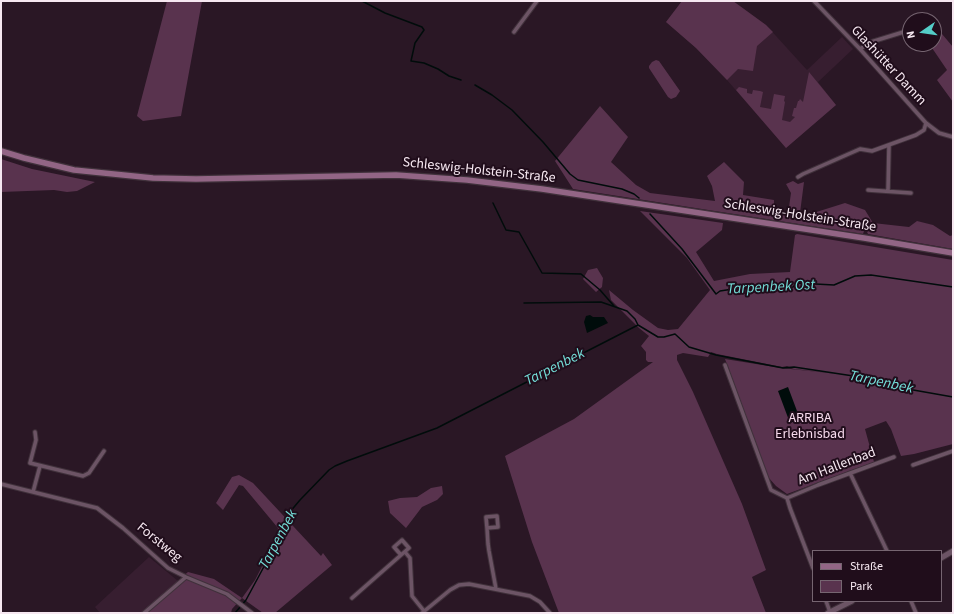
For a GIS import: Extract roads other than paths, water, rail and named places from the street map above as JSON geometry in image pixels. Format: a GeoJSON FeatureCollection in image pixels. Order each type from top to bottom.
{"type":"FeatureCollection","features":[{"type":"Feature","properties":{"kind":"main road","name":"Schleswig-Holstein-Straße"},"geometry":{"type":"LineString","coordinates":[[1,151],[74,170],[153,178],[203,179],[396,175],[467,180],[542,188],[953,253]]}},
{"type":"Feature","properties":{"kind":"main road"},"geometry":{"type":"LineString","coordinates":[[942,557],[953,551]]}},
{"type":"Feature","properties":{"kind":"main road"},"geometry":{"type":"LineString","coordinates":[[829,613],[850,602]]}},
{"type":"Feature","properties":{"kind":"street"},"geometry":{"type":"LineString","coordinates":[[514,32],[537,1]]}},
{"type":"Feature","properties":{"kind":"street","name":"Glashütter Damm"},"geometry":{"type":"LineString","coordinates":[[814,1],[926,123],[939,133],[953,137]]}},
{"type":"Feature","properties":{"kind":"street"},"geometry":{"type":"LineString","coordinates":[[860,50],[871,42],[902,32]]}},
{"type":"Feature","properties":{"kind":"street"},"geometry":{"type":"LineString","coordinates":[[798,177],[860,149],[872,151],[916,134],[924,130],[926,123]]}},
{"type":"Feature","properties":{"kind":"street"},"geometry":{"type":"LineString","coordinates":[[888,191],[889,145]]}},
{"type":"Feature","properties":{"kind":"street"},"geometry":{"type":"LineString","coordinates":[[868,190],[911,193]]}},
{"type":"Feature","properties":{"kind":"street","name":"Am Hallenbad"},"geometry":{"type":"LineString","coordinates":[[725,365],[771,490],[787,498],[812,565]]}},
{"type":"Feature","properties":{"kind":"street"},"geometry":{"type":"LineString","coordinates":[[35,432],[36,440],[30,463],[40,466],[83,476],[89,473],[104,451]]}},
{"type":"Feature","properties":{"kind":"street"},"geometry":{"type":"LineString","coordinates":[[913,464],[953,451]]}},
{"type":"Feature","properties":{"kind":"street","name":"Am Hallenbad"},"geometry":{"type":"LineString","coordinates":[[787,498],[894,457]]}},
{"type":"Feature","properties":{"kind":"street"},"geometry":{"type":"LineString","coordinates":[[1,484],[33,492],[40,466]]}},
{"type":"Feature","properties":{"kind":"street"},"geometry":{"type":"LineString","coordinates":[[850,473],[887,550]]}},
{"type":"Feature","properties":{"kind":"street","name":"Forstweg"},"geometry":{"type":"LineString","coordinates":[[33,492],[97,508],[123,528],[168,568],[228,594],[252,613]]}},
{"type":"Feature","properties":{"kind":"street"},"geometry":{"type":"LineString","coordinates":[[487,528],[489,550],[496,589]]}},
{"type":"Feature","properties":{"kind":"street"},"geometry":{"type":"LineString","coordinates":[[352,598],[409,548],[402,540],[394,547],[401,555]]}},
{"type":"Feature","properties":{"kind":"street"},"geometry":{"type":"LineString","coordinates":[[405,552],[410,558],[412,597],[423,612],[448,591],[457,586],[471,584],[532,597],[542,604],[550,613]]}},
{"type":"Feature","properties":{"kind":"street"},"geometry":{"type":"LineString","coordinates":[[144,613],[186,577]]}},
{"type":"Feature","properties":{"kind":"street"},"geometry":{"type":"LineString","coordinates":[[826,602],[829,613]]}},
{"type":"Feature","properties":{"kind":"street"},"geometry":{"type":"LineString","coordinates":[[911,602],[916,613]]}},
{"type":"Feature","properties":{"kind":"waterway","name":"Tarpenbek Ost"},"geometry":{"type":"LineString","coordinates":[[362,1],[385,13],[422,27],[424,30],[415,43],[411,61],[424,63],[449,76],[461,80]]}},
{"type":"Feature","properties":{"kind":"waterway","name":"Tarpenbek Ost"},"geometry":{"type":"LineString","coordinates":[[475,85],[492,95],[512,110],[543,142],[570,174],[578,180],[622,189],[639,198]]}},
{"type":"Feature","properties":{"kind":"waterway"},"geometry":{"type":"LineString","coordinates":[[493,203],[506,230],[519,232],[542,273],[581,274],[600,290],[614,306]]}},
{"type":"Feature","properties":{"kind":"waterway","name":"Tarpenbek Ost"},"geometry":{"type":"LineString","coordinates":[[650,214],[682,249],[716,294],[720,291],[733,289],[793,287],[797,283],[834,285],[855,276],[871,275],[953,287]]}},
{"type":"Feature","properties":{"kind":"waterway"},"geometry":{"type":"LineString","coordinates":[[524,303],[601,302],[627,311],[635,319],[638,325]]}},
{"type":"Feature","properties":{"kind":"waterway","name":"Tarpenbek"},"geometry":{"type":"LineString","coordinates":[[235,613],[246,600],[274,548],[281,528],[289,513],[329,470],[347,461],[437,428],[638,325],[658,337],[675,334],[689,347],[716,355],[783,368],[794,367],[860,377],[868,382],[953,397]]}},
{"type":"Feature","properties":{"kind":"park label","name":"ARRIBA Erlebnisbad"},"geometry":{"type":"Point","coordinates":[810,428]}}]}
